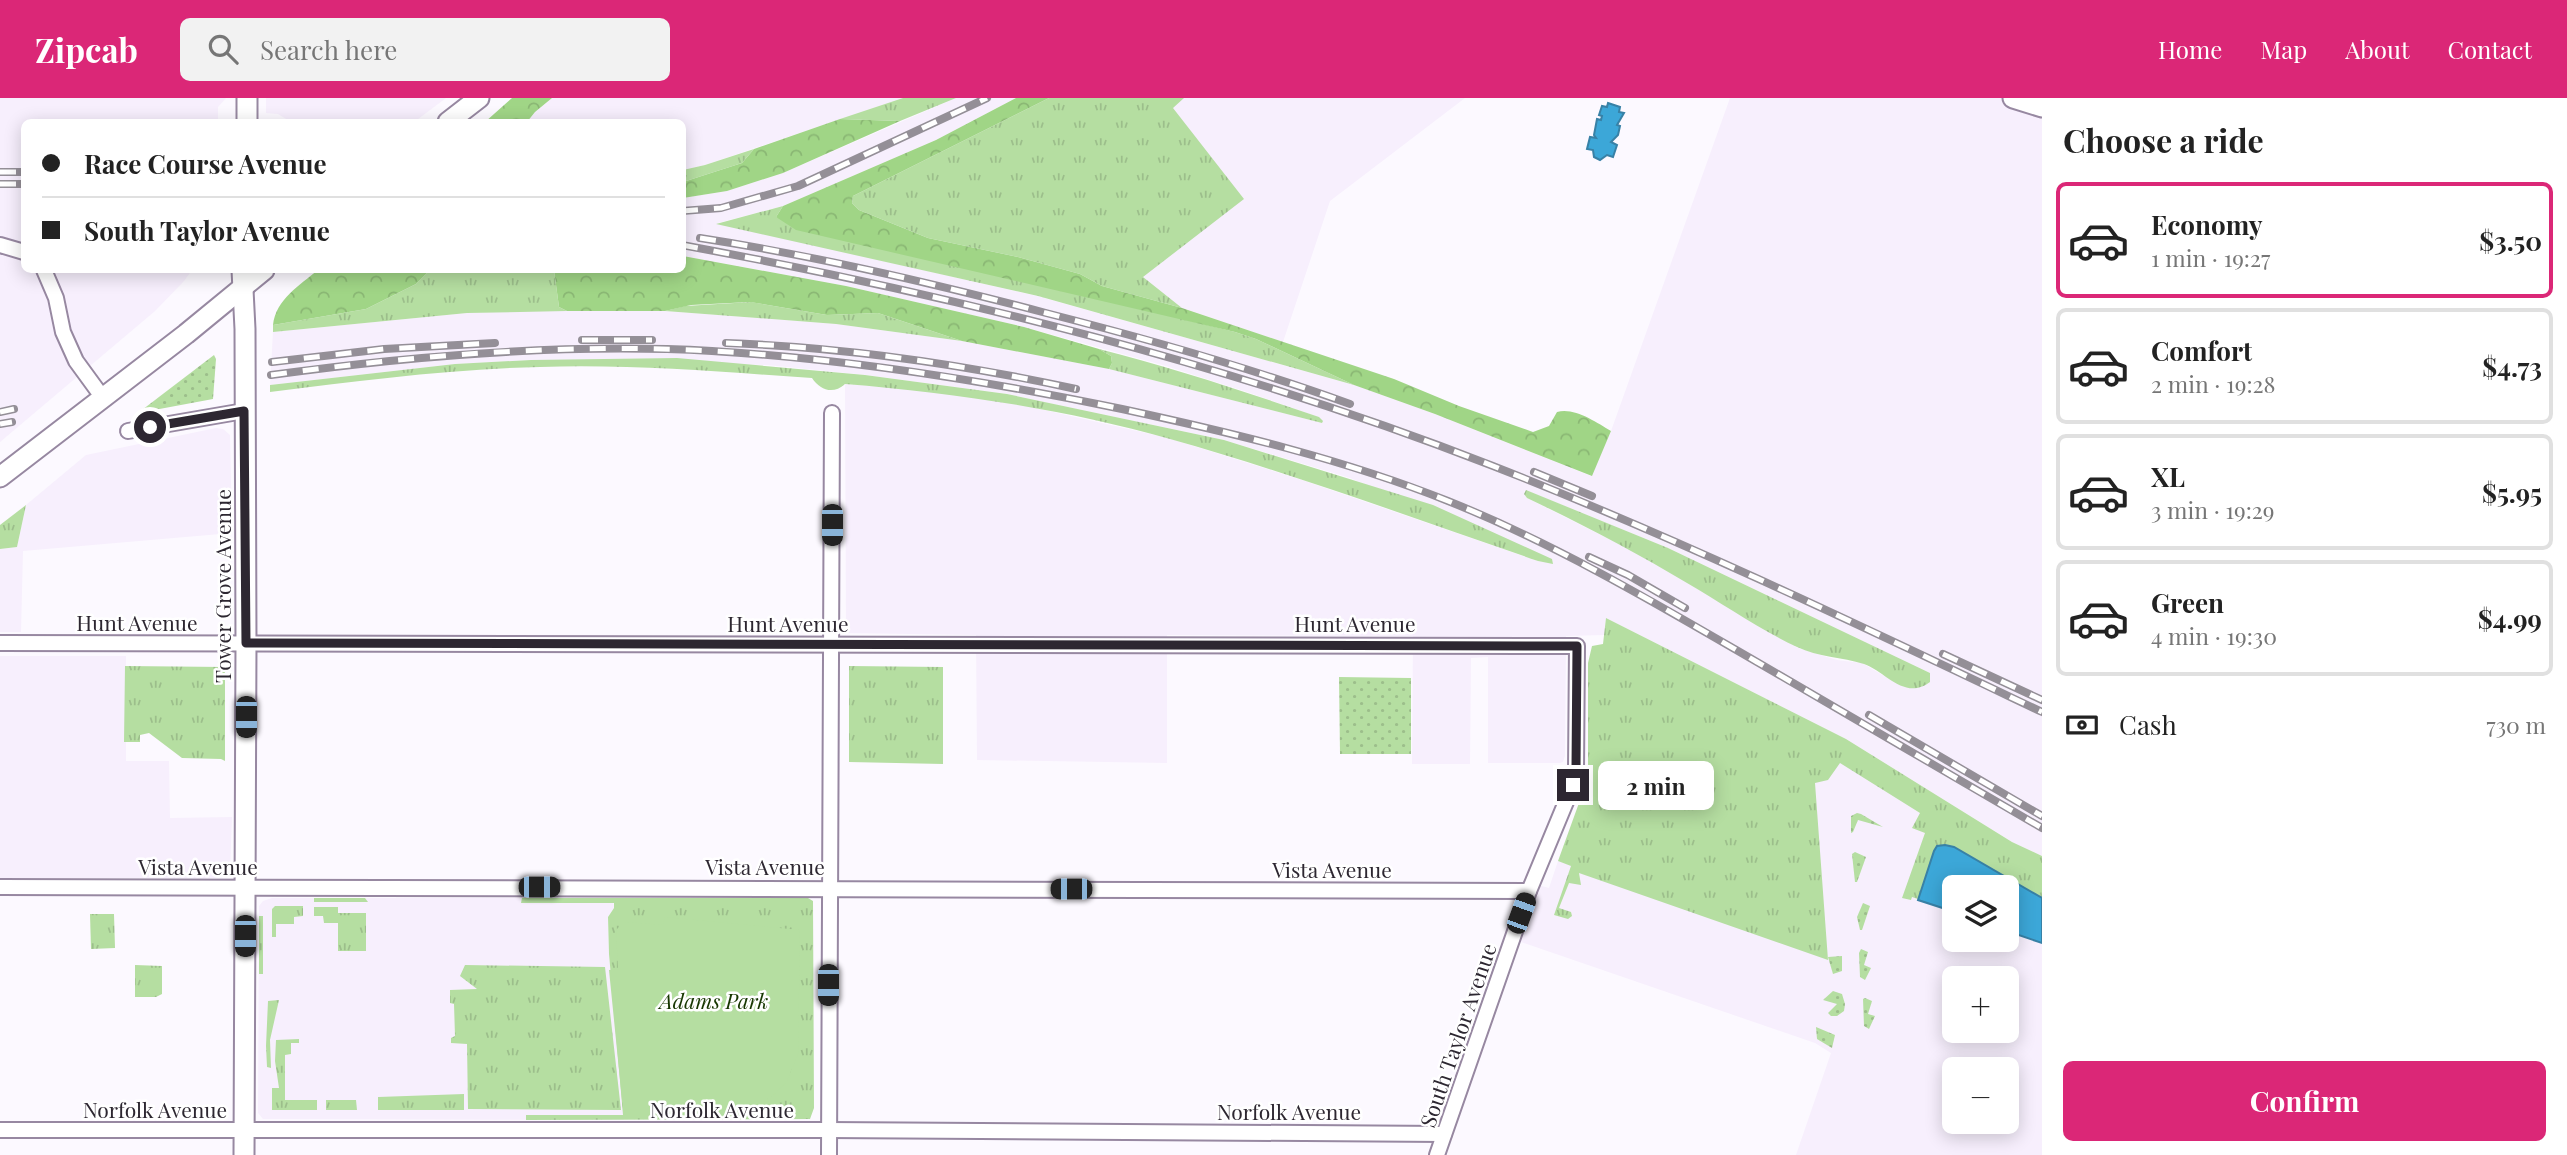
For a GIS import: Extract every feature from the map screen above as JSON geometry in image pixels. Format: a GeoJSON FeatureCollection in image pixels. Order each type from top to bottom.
{"type":"FeatureCollection","features":[{"type":"Feature","properties":{"kind":"street"},"geometry":{"type":"LineString","coordinates":[[452,119],[479,98]]}},
{"type":"Feature","properties":{"kind":"street"},"geometry":{"type":"LineString","coordinates":[[2013,98],[2042,107]]}},
{"type":"Feature","properties":{"kind":"street"},"geometry":{"type":"LineString","coordinates":[[0,245],[21,251]]}},
{"type":"Feature","properties":{"kind":"street"},"geometry":{"type":"LineString","coordinates":[[45,273],[56,298],[63,332],[76,361],[103,398]]}},
{"type":"Feature","properties":{"kind":"street"},"geometry":{"type":"LineString","coordinates":[[0,477],[186,334],[243,277]]}},
{"type":"Feature","properties":{"kind":"street","name":"Tower Grove Avenue"},"geometry":{"type":"LineString","coordinates":[[243,277],[246,643],[244,1155]]}},
{"type":"Feature","properties":{"kind":"street"},"geometry":{"type":"LineString","coordinates":[[128,431],[244,411]]}},
{"type":"Feature","properties":{"kind":"street"},"geometry":{"type":"LineString","coordinates":[[829,1155],[832,412]]}},
{"type":"Feature","properties":{"kind":"street","name":"Hunt Avenue"},"geometry":{"type":"LineString","coordinates":[[0,643],[1577,646]]}},
{"type":"Feature","properties":{"kind":"street","name":"South Taylor Avenue"},"geometry":{"type":"LineString","coordinates":[[1437,1155],[1529,891],[1567,803],[1576,769],[1577,646]]}},
{"type":"Feature","properties":{"kind":"street","name":"Vista Avenue"},"geometry":{"type":"LineString","coordinates":[[0,887],[829,887],[1529,891]]}},
{"type":"Feature","properties":{"kind":"street","name":"Norfolk Avenue"},"geometry":{"type":"LineString","coordinates":[[0,1130],[828,1130],[1444,1134]]}},
{"type":"Feature","properties":{"kind":"shaded area"},"geometry":{"type":"Polygon","coordinates":[[[0,98],[226,98],[218,107],[218,119],[21,119],[21,273],[190,273],[155,311],[0,442],[0,98]]]}},
{"type":"Feature","properties":{"kind":"shaded area"},"geometry":{"type":"Polygon","coordinates":[[[266,98],[446,98],[418,119],[286,119],[278,114],[266,113],[266,98]]]}},
{"type":"Feature","properties":{"kind":"shaded area"},"geometry":{"type":"Polygon","coordinates":[[[552,98],[903,98],[686,169],[686,119],[529,119],[552,98]]]}},
{"type":"Feature","properties":{"kind":"shaded area"},"geometry":{"type":"Polygon","coordinates":[[[956,98],[1016,98],[936,140],[783,206],[718,223],[1037,296],[1354,385],[1591,476],[1611,431],[1730,98],[2042,98],[2042,856],[2012,842],[1846,739],[1606,618],[1604,635],[1566,636],[1565,756],[1560,763],[1488,763],[1488,657],[1471,658],[1470,764],[1412,764],[1413,636],[1167,635],[1167,763],[977,760],[976,635],[846,633],[845,384],[922,390],[1018,404],[1168,438],[1302,480],[1538,561],[1553,563],[1350,478],[1224,440],[1007,394],[767,365],[531,360],[455,364],[270,385],[273,332],[467,313],[538,310],[665,311],[836,324],[962,341],[1109,369],[1322,423],[1318,417],[1247,392],[1166,366],[1024,327],[846,286],[686,257],[686,198],[727,191],[783,173],[956,98]],[[1525,490],[1527,498],[1635,552],[1798,648],[1837,660],[1862,663],[1886,677],[1930,673],[1668,548],[1525,490]]]}},
{"type":"Feature","properties":{"kind":"shaded area"},"geometry":{"type":"Polygon","coordinates":[[[1071,98],[1465,98],[1330,201],[1283,342],[1182,308],[1142,277],[1071,98]]]}},
{"type":"Feature","properties":{"kind":"shaded area"},"geometry":{"type":"Polygon","coordinates":[[[216,428],[223,429],[230,435],[232,533],[23,551],[21,632],[0,632],[0,549],[17,547],[26,505],[86,455],[216,428]]]}},
{"type":"Feature","properties":{"kind":"shaded area"},"geometry":{"type":"Polygon","coordinates":[[[0,656],[126,656],[126,761],[169,761],[170,818],[232,817],[230,872],[216,878],[0,878],[0,656]]]}},
{"type":"Feature","properties":{"kind":"shaded area"},"geometry":{"type":"Polygon","coordinates":[[[1804,727],[2042,871],[2042,1155],[1796,1155],[1831,1053],[1815,1043],[1518,941],[1538,885],[1549,888],[1558,861],[1821,951],[1804,727]]]}},
{"type":"Feature","properties":{"kind":"shaded area"},"geometry":{"type":"Polygon","coordinates":[[[272,898],[613,898],[614,908],[608,917],[609,954],[624,1120],[263,1119],[258,1113],[259,906],[263,901],[272,898]]]}},
{"type":"Feature","properties":{"kind":"green space"},"geometry":{"type":"Polygon","coordinates":[[[512,98],[552,98],[529,119],[488,119],[512,98]]]}},
{"type":"Feature","properties":{"kind":"green space"},"geometry":{"type":"Polygon","coordinates":[[[903,98],[956,98],[900,121],[840,119],[903,98]]]}},
{"type":"Feature","properties":{"kind":"green space"},"geometry":{"type":"Polygon","coordinates":[[[1016,98],[1049,98],[853,196],[852,203],[859,210],[928,238],[1018,257],[1080,274],[1102,286],[1182,308],[1394,379],[1533,432],[1549,426],[1557,412],[1578,413],[1611,431],[1592,476],[1354,385],[1256,339],[1235,332],[796,230],[776,217],[783,206],[936,140],[1016,98]]]}},
{"type":"Feature","properties":{"kind":"green space"},"geometry":{"type":"Polygon","coordinates":[[[1049,98],[1184,98],[1173,108],[1244,199],[1143,277],[1182,308],[1102,286],[1080,274],[1018,257],[928,238],[859,210],[852,203],[853,196],[1049,98]]]}},
{"type":"Feature","properties":{"kind":"green space"},"geometry":{"type":"Polygon","coordinates":[[[840,119],[900,121],[783,173],[727,191],[686,198],[686,181],[742,163],[754,149],[840,119]]]}},
{"type":"Feature","properties":{"kind":"green space"},"geometry":{"type":"Polygon","coordinates":[[[754,149],[742,163],[686,181],[686,169],[754,149]]]}},
{"type":"Feature","properties":{"kind":"green space"},"geometry":{"type":"Polygon","coordinates":[[[783,206],[776,217],[1235,332],[1256,339],[1354,385],[1038,296],[716,224],[783,206]]]}},
{"type":"Feature","properties":{"kind":"green space"},"geometry":{"type":"Polygon","coordinates":[[[686,257],[846,286],[1024,327],[1099,349],[1111,356],[1112,363],[1109,369],[962,341],[878,313],[827,315],[750,302],[691,305],[665,311],[567,311],[559,307],[554,273],[686,273],[686,257]]]}},
{"type":"Feature","properties":{"kind":"green space"},"geometry":{"type":"Polygon","coordinates":[[[314,273],[427,273],[416,284],[366,309],[273,325],[284,300],[314,273]]]}},
{"type":"Feature","properties":{"kind":"green space"},"geometry":{"type":"Polygon","coordinates":[[[427,273],[554,273],[559,307],[567,311],[467,313],[273,332],[273,325],[366,309],[416,284],[427,273]]]}},
{"type":"Feature","properties":{"kind":"green space"},"geometry":{"type":"Polygon","coordinates":[[[751,302],[827,315],[878,313],[962,341],[836,324],[665,311],[685,306],[751,302]]]}},
{"type":"Feature","properties":{"kind":"green space"},"geometry":{"type":"Polygon","coordinates":[[[1099,349],[1237,390],[1319,417],[1323,421],[1322,423],[1109,369],[1111,356],[1099,349]]]}},
{"type":"Feature","properties":{"kind":"green space"},"geometry":{"type":"Polygon","coordinates":[[[214,355],[213,399],[138,413],[214,355]]]}},
{"type":"Feature","properties":{"kind":"green space"},"geometry":{"type":"Polygon","coordinates":[[[677,358],[865,375],[1007,394],[1224,440],[1433,505],[1552,559],[1553,564],[1309,482],[1170,439],[1090,419],[968,397],[845,384],[827,390],[812,378],[608,367],[472,370],[270,392],[270,385],[455,364],[677,358]]]}},
{"type":"Feature","properties":{"kind":"green space"},"geometry":{"type":"Polygon","coordinates":[[[1526,490],[1668,548],[1930,673],[1930,682],[1921,687],[1904,687],[1864,664],[1797,647],[1628,549],[1527,498],[1524,494],[1526,490]]]}},
{"type":"Feature","properties":{"kind":"green space"},"geometry":{"type":"Polygon","coordinates":[[[26,505],[17,547],[0,549],[0,525],[26,505]]]}},
{"type":"Feature","properties":{"kind":"green space"},"geometry":{"type":"Polygon","coordinates":[[[1606,618],[1846,739],[2012,842],[2042,856],[2042,943],[2019,935],[2019,875],[1942,875],[1942,907],[1912,897],[1911,900],[1902,898],[1925,833],[1912,828],[1920,813],[1840,763],[1828,780],[1815,783],[1828,960],[1579,873],[1581,885],[1569,883],[1559,908],[1571,912],[1572,916],[1568,919],[1554,915],[1571,866],[1558,861],[1588,778],[1588,663],[1592,646],[1603,644],[1606,618]]]}},
{"type":"Feature","properties":{"kind":"green space"},"geometry":{"type":"Polygon","coordinates":[[[125,666],[225,667],[225,761],[182,758],[149,733],[140,735],[140,742],[124,742],[125,666]]]}},
{"type":"Feature","properties":{"kind":"green space"},"geometry":{"type":"Polygon","coordinates":[[[849,666],[943,667],[943,764],[849,762],[849,666]]]}},
{"type":"Feature","properties":{"kind":"green space"},"geometry":{"type":"Polygon","coordinates":[[[1339,677],[1411,678],[1411,754],[1340,754],[1339,677]]]}},
{"type":"Feature","properties":{"kind":"green space"},"geometry":{"type":"Polygon","coordinates":[[[1857,813],[1883,827],[1858,820],[1851,833],[1851,816],[1857,813]]]}},
{"type":"Feature","properties":{"kind":"green space"},"geometry":{"type":"Polygon","coordinates":[[[1855,852],[1866,857],[1857,882],[1852,854],[1855,852]]]}},
{"type":"Feature","properties":{"kind":"green space"},"geometry":{"type":"Polygon","coordinates":[[[314,898],[365,898],[368,902],[314,902],[314,898]]]}},
{"type":"Feature","properties":{"kind":"green space","name":"Adams Park"},"geometry":{"type":"Polygon","coordinates":[[[522,898],[808,898],[813,901],[814,1108],[810,1119],[526,1120],[526,1115],[623,1115],[609,954],[608,917],[614,903],[521,903],[522,898]]]}},
{"type":"Feature","properties":{"kind":"green space"},"geometry":{"type":"Polygon","coordinates":[[[1863,903],[1870,906],[1860,930],[1857,917],[1863,903]]]}},
{"type":"Feature","properties":{"kind":"green space"},"geometry":{"type":"Polygon","coordinates":[[[275,906],[303,906],[303,916],[294,917],[294,924],[276,924],[276,937],[272,937],[272,909],[275,906]]]}},
{"type":"Feature","properties":{"kind":"green space"},"geometry":{"type":"Polygon","coordinates":[[[314,907],[338,907],[338,913],[366,913],[366,951],[338,951],[338,923],[324,923],[323,916],[314,916],[314,907]]]}},
{"type":"Feature","properties":{"kind":"green space"},"geometry":{"type":"Polygon","coordinates":[[[90,914],[114,914],[115,948],[91,949],[90,914]]]}},
{"type":"Feature","properties":{"kind":"green space"},"geometry":{"type":"Polygon","coordinates":[[[259,916],[263,916],[263,974],[259,974],[259,916]]]}},
{"type":"Feature","properties":{"kind":"green space","name":"Adams Park"},"geometry":{"type":"Polygon","coordinates":[[[665,917],[800,930],[798,1054],[787,1081],[763,1102],[735,1110],[623,1110],[609,970],[618,969],[616,930],[624,922],[663,925],[665,917]]]}},
{"type":"Feature","properties":{"kind":"green space"},"geometry":{"type":"Polygon","coordinates":[[[1861,949],[1868,952],[1864,965],[1871,968],[1865,980],[1860,977],[1861,949]]]}},
{"type":"Feature","properties":{"kind":"green space"},"geometry":{"type":"Polygon","coordinates":[[[1842,956],[1842,971],[1833,974],[1828,957],[1842,956]]]}},
{"type":"Feature","properties":{"kind":"green space"},"geometry":{"type":"Polygon","coordinates":[[[135,965],[162,966],[162,994],[156,997],[135,997],[135,965]]]}},
{"type":"Feature","properties":{"kind":"green space"},"geometry":{"type":"Polygon","coordinates":[[[465,965],[605,967],[621,1110],[468,1109],[467,1044],[451,1043],[451,1038],[455,1036],[454,1004],[450,1003],[450,990],[477,989],[460,976],[465,965]]]}},
{"type":"Feature","properties":{"kind":"green space"},"geometry":{"type":"Polygon","coordinates":[[[1833,991],[1842,994],[1845,1004],[1844,1011],[1837,1016],[1828,1013],[1837,1004],[1823,1000],[1833,991]]]}},
{"type":"Feature","properties":{"kind":"green space"},"geometry":{"type":"Polygon","coordinates":[[[1865,998],[1872,1001],[1868,1014],[1875,1016],[1869,1029],[1864,1026],[1865,998]]]}},
{"type":"Feature","properties":{"kind":"green space"},"geometry":{"type":"Polygon","coordinates":[[[279,1000],[270,1040],[271,1068],[267,1067],[266,1046],[268,1001],[279,1000]]]}},
{"type":"Feature","properties":{"kind":"green space"},"geometry":{"type":"Polygon","coordinates":[[[1816,1027],[1835,1035],[1832,1048],[1817,1039],[1816,1027]]]}},
{"type":"Feature","properties":{"kind":"green space"},"geometry":{"type":"Polygon","coordinates":[[[299,1039],[299,1043],[291,1043],[291,1054],[285,1055],[285,1100],[317,1100],[317,1110],[272,1110],[272,1088],[279,1088],[275,1061],[276,1040],[299,1039]]]}},
{"type":"Feature","properties":{"kind":"green space"},"geometry":{"type":"Polygon","coordinates":[[[464,1094],[464,1110],[378,1110],[378,1097],[464,1094]]]}},
{"type":"Feature","properties":{"kind":"green space"},"geometry":{"type":"Polygon","coordinates":[[[326,1100],[356,1100],[357,1110],[326,1110],[326,1100]]]}},
{"type":"Feature","properties":{"kind":"water"},"geometry":{"type":"Polygon","coordinates":[[[1608,103],[1620,107],[1619,112],[1624,113],[1617,125],[1620,126],[1618,135],[1611,142],[1617,145],[1613,157],[1607,155],[1600,160],[1594,157],[1593,150],[1587,149],[1590,137],[1596,138],[1594,135],[1597,119],[1601,120],[1602,116],[1599,115],[1602,106],[1607,107],[1608,103]]]}},
{"type":"Feature","properties":{"kind":"water"},"geometry":{"type":"Polygon","coordinates":[[[1937,846],[1954,847],[2002,875],[1942,875],[1942,908],[1918,900],[1937,846]]]}},
{"type":"Feature","properties":{"kind":"water"},"geometry":{"type":"Polygon","coordinates":[[[2019,885],[2042,898],[2042,943],[2019,935],[2019,885]]]}},
{"type":"Feature","properties":{"kind":"railway"},"geometry":{"type":"LineString","coordinates":[[686,211],[721,208],[798,186],[987,98]]}},
{"type":"Feature","properties":{"kind":"railway"},"geometry":{"type":"LineString","coordinates":[[0,172],[21,172]]}},
{"type":"Feature","properties":{"kind":"railway"},"geometry":{"type":"LineString","coordinates":[[0,184],[21,184]]}},
{"type":"Feature","properties":{"kind":"railway"},"geometry":{"type":"LineString","coordinates":[[700,238],[831,262],[1003,302],[1199,355],[1350,404]]}},
{"type":"Feature","properties":{"kind":"railway"},"geometry":{"type":"LineString","coordinates":[[686,246],[888,287],[1093,336],[1295,396],[1394,429],[1632,523],[1770,584],[2042,712]]}},
{"type":"Feature","properties":{"kind":"railway"},"geometry":{"type":"LineString","coordinates":[[582,340],[652,340]]}},
{"type":"Feature","properties":{"kind":"railway"},"geometry":{"type":"LineString","coordinates":[[272,362],[384,349],[495,343]]}},
{"type":"Feature","properties":{"kind":"railway"},"geometry":{"type":"LineString","coordinates":[[726,343],[813,348],[901,358],[1076,389]]}},
{"type":"Feature","properties":{"kind":"railway"},"geometry":{"type":"LineString","coordinates":[[271,375],[381,362],[546,350],[712,351],[867,365],[969,380],[1122,409],[1246,438],[1368,472],[1448,501],[1528,536],[1682,618],[2042,828]]}},
{"type":"Feature","properties":{"kind":"railway"},"geometry":{"type":"LineString","coordinates":[[0,412],[14,409]]}},
{"type":"Feature","properties":{"kind":"railway"},"geometry":{"type":"LineString","coordinates":[[0,424],[12,422]]}},
{"type":"Feature","properties":{"kind":"railway"},"geometry":{"type":"LineString","coordinates":[[1534,472],[1592,496]]}},
{"type":"Feature","properties":{"kind":"railway"},"geometry":{"type":"LineString","coordinates":[[1589,557],[1628,575],[1685,608]]}},
{"type":"Feature","properties":{"kind":"railway"},"geometry":{"type":"LineString","coordinates":[[1943,654],[2042,700]]}},
{"type":"Feature","properties":{"kind":"railway"},"geometry":{"type":"LineString","coordinates":[[1869,715],[2042,816]]}},
{"type":"Feature","properties":{"kind":"route"},"geometry":{"type":"LineString","coordinates":[[150,427],[244,411],[246,643],[1577,646],[1576,769],[1573,785]]}}]}
